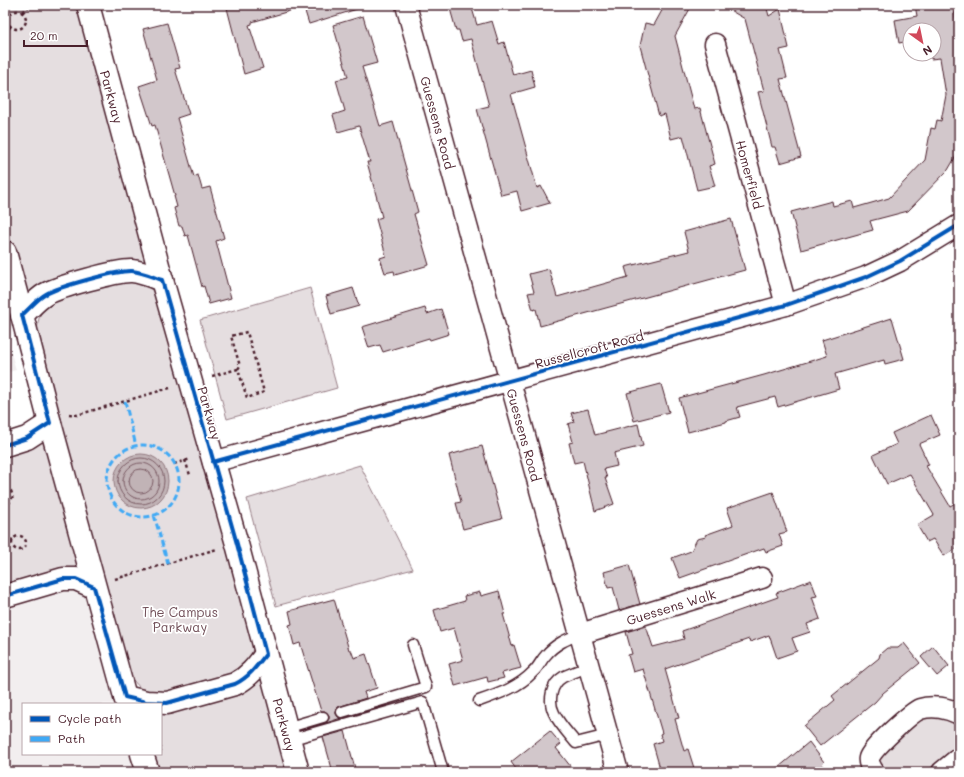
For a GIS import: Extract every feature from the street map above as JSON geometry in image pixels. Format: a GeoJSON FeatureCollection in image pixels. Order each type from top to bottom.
{"type":"FeatureCollection","features":[{"type":"Feature","properties":{"kind":"street","name":"Parkway"},"geometry":{"type":"LineString","coordinates":[[88,5],[162,280],[237,544],[298,772]]}},
{"type":"Feature","properties":{"kind":"street","name":"Guessens Road"},"geometry":{"type":"LineString","coordinates":[[406,5],[618,772]]}},
{"type":"Feature","properties":{"kind":"street","name":"Homerfield"},"geometry":{"type":"LineString","coordinates":[[715,44],[786,305]]}},
{"type":"Feature","properties":{"kind":"street","name":"Russellcroft Road"},"geometry":{"type":"LineString","coordinates":[[213,462],[786,305],[866,277],[900,261],[959,225]]}},
{"type":"Feature","properties":{"kind":"street"},"geometry":{"type":"LineString","coordinates":[[5,252],[10,288],[22,315],[50,423],[103,583],[126,701],[167,703],[235,684],[243,680],[252,672],[266,654]]}},
{"type":"Feature","properties":{"kind":"street"},"geometry":{"type":"LineString","coordinates":[[22,315],[40,298],[54,290],[121,272],[132,271],[144,273],[162,280]]}},
{"type":"Feature","properties":{"kind":"street"},"geometry":{"type":"LineString","coordinates":[[5,445],[27,438],[50,423]]}},
{"type":"Feature","properties":{"kind":"street","name":"Guessens Walk"},"geometry":{"type":"LineString","coordinates":[[580,634],[762,578]]}},
{"type":"Feature","properties":{"kind":"street"},"geometry":{"type":"LineString","coordinates":[[5,596],[63,579],[76,579],[103,583]]}},
{"type":"Feature","properties":{"kind":"street"},"geometry":{"type":"LineString","coordinates":[[874,772],[869,758],[872,752],[879,743],[919,710],[935,707],[954,711],[959,714]]}},
{"type":"Feature","properties":{"kind":"street"},"geometry":{"type":"LineString","coordinates":[[142,755],[148,772]]}},
{"type":"Feature","properties":{"kind":"street"},"geometry":{"type":"LineString","coordinates":[[942,772],[959,758]]}},
{"type":"Feature","properties":{"kind":"lane"},"geometry":{"type":"LineString","coordinates":[[479,701],[506,692],[534,672],[546,654],[562,641],[580,634]]}},
{"type":"Feature","properties":{"kind":"lane"},"geometry":{"type":"LineString","coordinates":[[342,712],[426,687],[413,645]]}},
{"type":"Feature","properties":{"kind":"lane"},"geometry":{"type":"LineString","coordinates":[[589,666],[562,677],[554,686],[551,699],[554,712],[576,743],[608,735]]}},
{"type":"Feature","properties":{"kind":"lane"},"geometry":{"type":"LineString","coordinates":[[288,734],[423,702],[443,772]]}},
{"type":"Feature","properties":{"kind":"lane"},"geometry":{"type":"LineString","coordinates":[[288,734],[323,717]]}},
{"type":"Feature","properties":{"kind":"path"},"geometry":{"type":"LineString","coordinates":[[23,12],[30,5]]}},
{"type":"Feature","properties":{"kind":"path"},"geometry":{"type":"LineString","coordinates":[[18,10],[23,12],[26,16],[24,26],[20,29],[10,27],[7,18],[9,14],[18,10]]}},
{"type":"Feature","properties":{"kind":"path"},"geometry":{"type":"LineString","coordinates":[[5,34],[10,27]]}},
{"type":"Feature","properties":{"kind":"path"},"geometry":{"type":"LineString","coordinates":[[185,460],[190,475]]}},
{"type":"Feature","properties":{"kind":"path"},"geometry":{"type":"LineString","coordinates":[[5,489],[11,492],[13,496],[10,502],[5,503]]}},
{"type":"Feature","properties":{"kind":"path"},"geometry":{"type":"LineString","coordinates":[[5,538],[12,540],[20,536],[24,538],[26,545],[21,550],[17,550],[13,547],[12,540]]}},
{"type":"Feature","properties":{"kind":"path"},"geometry":{"type":"LineString","coordinates":[[103,583],[221,548]]}},
{"type":"Feature","properties":{"kind":"shaded area"},"geometry":{"type":"Polygon","coordinates":[[[5,333],[16,370],[5,373],[5,333]]]}},
{"type":"Feature","properties":{"kind":"shaded area"},"geometry":{"type":"Polygon","coordinates":[[[94,587],[127,703],[22,703],[22,755],[142,755],[148,772],[5,772],[5,596],[94,587]]]}},
{"type":"Feature","properties":{"kind":"green space"},"geometry":{"type":"Polygon","coordinates":[[[5,5],[78,5],[148,263],[31,295],[24,294],[5,226],[5,5]]]}},
{"type":"Feature","properties":{"kind":"green space","name":"The Campus Parkway"},"geometry":{"type":"Polygon","coordinates":[[[125,279],[146,286],[153,291],[160,301],[253,641],[253,649],[249,660],[233,676],[165,695],[152,695],[141,689],[132,679],[125,663],[37,335],[40,315],[53,299],[125,279]]]}},
{"type":"Feature","properties":{"kind":"green space"},"geometry":{"type":"Polygon","coordinates":[[[310,288],[337,388],[227,419],[200,320],[310,288]]]}},
{"type":"Feature","properties":{"kind":"green space"},"geometry":{"type":"Polygon","coordinates":[[[44,437],[79,571],[5,586],[5,453],[44,437]]]}},
{"type":"Feature","properties":{"kind":"green space"},"geometry":{"type":"Polygon","coordinates":[[[360,465],[413,569],[276,606],[247,499],[360,465]]]}},
{"type":"Feature","properties":{"kind":"green space"},"geometry":{"type":"Polygon","coordinates":[[[256,680],[262,680],[287,772],[156,772],[151,755],[162,755],[162,711],[256,680]]]}},
{"type":"Feature","properties":{"kind":"green space"},"geometry":{"type":"Polygon","coordinates":[[[937,714],[959,722],[959,749],[935,772],[880,772],[876,755],[909,723],[937,714]]]}},
{"type":"Feature","properties":{"kind":"water"},"geometry":{"type":"Polygon","coordinates":[[[136,454],[146,454],[156,458],[164,466],[168,476],[168,486],[164,496],[156,504],[146,508],[136,508],[126,504],[118,496],[114,486],[114,476],[118,466],[126,458],[136,454]]]}},
{"type":"Feature","properties":{"kind":"building"},"geometry":{"type":"Polygon","coordinates":[[[237,5],[292,5],[293,10],[252,22],[252,24],[249,25],[263,68],[244,74],[227,8],[237,5]]]}},
{"type":"Feature","properties":{"kind":"building"},"geometry":{"type":"Polygon","coordinates":[[[303,5],[357,5],[357,9],[309,24],[303,5]]]}},
{"type":"Feature","properties":{"kind":"building"},"geometry":{"type":"Polygon","coordinates":[[[449,5],[471,5],[477,25],[492,21],[499,44],[504,42],[513,75],[531,70],[535,87],[511,94],[537,188],[541,186],[550,203],[522,211],[517,191],[501,195],[477,109],[489,106],[471,39],[462,41],[459,30],[456,30],[449,5]]]}},
{"type":"Feature","properties":{"kind":"building"},"geometry":{"type":"Polygon","coordinates":[[[665,5],[692,5],[675,36],[694,109],[700,108],[715,164],[709,166],[715,186],[697,190],[683,136],[671,139],[665,114],[659,116],[640,46],[645,23],[654,25],[665,5]]]}},
{"type":"Feature","properties":{"kind":"building"},"geometry":{"type":"Polygon","coordinates":[[[721,5],[766,5],[769,16],[780,9],[789,48],[780,50],[787,78],[780,79],[801,157],[780,163],[775,147],[772,147],[758,92],[764,91],[745,19],[721,5]]]}},
{"type":"Feature","properties":{"kind":"building"},"geometry":{"type":"Polygon","coordinates":[[[915,5],[953,5],[957,27],[959,26],[959,151],[948,170],[908,211],[870,221],[873,230],[801,250],[791,212],[832,201],[833,206],[852,201],[854,208],[889,198],[925,160],[931,128],[935,129],[937,120],[941,121],[946,95],[941,62],[942,62],[942,22],[902,22],[902,42],[899,43],[895,20],[917,16],[915,5]]]}},
{"type":"Feature","properties":{"kind":"building"},"geometry":{"type":"Polygon","coordinates":[[[363,16],[377,63],[362,67],[380,126],[393,122],[418,212],[414,214],[429,265],[395,275],[394,271],[385,273],[380,258],[386,256],[376,219],[382,217],[367,162],[370,162],[359,126],[338,132],[333,115],[345,111],[336,80],[348,77],[333,25],[363,16]]]}},
{"type":"Feature","properties":{"kind":"building"},"geometry":{"type":"Polygon","coordinates":[[[167,23],[180,68],[175,69],[189,114],[177,118],[194,177],[198,175],[202,189],[210,187],[224,238],[216,241],[231,298],[209,304],[204,286],[202,287],[188,235],[185,236],[182,226],[179,226],[174,208],[177,207],[175,196],[155,125],[152,126],[139,86],[157,80],[143,29],[167,23]]]}},
{"type":"Feature","properties":{"kind":"building"},"geometry":{"type":"Polygon","coordinates":[[[731,219],[745,270],[540,326],[536,309],[533,310],[528,293],[534,292],[529,274],[549,269],[557,297],[628,277],[625,267],[689,251],[684,232],[731,219]]]}},
{"type":"Feature","properties":{"kind":"building"},"geometry":{"type":"Polygon","coordinates":[[[353,288],[359,306],[331,314],[326,296],[353,288]]]}},
{"type":"Feature","properties":{"kind":"building"},"geometry":{"type":"Polygon","coordinates":[[[425,308],[427,314],[441,309],[449,334],[430,340],[429,338],[383,352],[380,345],[369,348],[362,327],[425,308]]]}},
{"type":"Feature","properties":{"kind":"building"},"geometry":{"type":"Polygon","coordinates":[[[892,318],[904,359],[885,364],[884,360],[835,374],[839,389],[778,407],[775,397],[737,407],[740,417],[688,432],[679,398],[827,356],[822,340],[892,318]]]}},
{"type":"Feature","properties":{"kind":"building"},"geometry":{"type":"Polygon","coordinates":[[[661,384],[669,412],[634,421],[627,393],[661,384]]]}},
{"type":"Feature","properties":{"kind":"building"},"geometry":{"type":"Polygon","coordinates":[[[588,409],[595,435],[638,424],[643,446],[614,453],[617,466],[604,469],[607,478],[605,478],[614,504],[595,511],[583,461],[574,463],[569,443],[573,442],[568,424],[574,422],[571,413],[588,409]]]}},
{"type":"Feature","properties":{"kind":"building"},"geometry":{"type":"Polygon","coordinates":[[[931,415],[940,435],[919,444],[929,465],[926,466],[950,506],[959,501],[959,547],[944,556],[933,539],[927,542],[917,525],[934,515],[910,474],[887,484],[873,455],[897,444],[892,433],[931,415]]]}},
{"type":"Feature","properties":{"kind":"building"},"geometry":{"type":"Polygon","coordinates":[[[482,446],[502,519],[463,529],[456,503],[461,502],[449,455],[482,446]]]}},
{"type":"Feature","properties":{"kind":"building"},"geometry":{"type":"Polygon","coordinates":[[[773,492],[787,532],[779,534],[783,546],[766,552],[764,548],[680,578],[672,558],[691,551],[697,539],[706,537],[705,535],[733,525],[727,508],[773,492]]]}},
{"type":"Feature","properties":{"kind":"building"},"geometry":{"type":"Polygon","coordinates":[[[629,565],[640,604],[619,610],[613,587],[608,588],[604,572],[629,565]]]}},
{"type":"Feature","properties":{"kind":"building"},"geometry":{"type":"Polygon","coordinates":[[[811,580],[817,596],[812,597],[820,619],[807,624],[810,632],[792,638],[797,651],[777,658],[769,635],[750,642],[749,639],[665,669],[679,718],[675,719],[684,751],[688,749],[694,768],[680,772],[661,772],[653,744],[662,741],[660,734],[662,733],[643,669],[633,672],[628,655],[632,654],[626,632],[646,626],[653,647],[684,639],[682,631],[778,597],[776,593],[811,580]]]}},
{"type":"Feature","properties":{"kind":"building"},"geometry":{"type":"Polygon","coordinates":[[[499,591],[505,614],[503,614],[512,646],[514,645],[521,668],[502,673],[504,678],[488,682],[487,677],[455,686],[449,664],[463,660],[454,628],[440,632],[434,610],[465,601],[464,596],[480,592],[481,596],[499,591]]]}},
{"type":"Feature","properties":{"kind":"building"},"geometry":{"type":"Polygon","coordinates":[[[334,599],[349,650],[351,650],[354,658],[366,654],[377,688],[364,692],[366,698],[338,707],[336,714],[341,718],[326,723],[329,719],[329,715],[325,711],[321,711],[300,643],[294,645],[289,625],[292,624],[289,611],[334,599]]]}},
{"type":"Feature","properties":{"kind":"building"},"geometry":{"type":"Polygon","coordinates":[[[904,643],[920,663],[883,693],[875,702],[820,746],[804,726],[835,700],[832,696],[879,658],[880,654],[887,648],[898,648],[904,643]]]}},
{"type":"Feature","properties":{"kind":"building"},"geometry":{"type":"Polygon","coordinates":[[[933,646],[949,666],[937,676],[921,657],[933,646]]]}},
{"type":"Feature","properties":{"kind":"building"},"geometry":{"type":"Polygon","coordinates":[[[345,731],[356,772],[333,772],[323,737],[345,731]]]}},
{"type":"Feature","properties":{"kind":"building"},"geometry":{"type":"Polygon","coordinates":[[[550,731],[561,744],[556,748],[575,772],[518,772],[511,762],[550,731]]]}},
{"type":"Feature","properties":{"kind":"building"},"geometry":{"type":"Polygon","coordinates":[[[809,742],[824,762],[822,764],[829,772],[773,772],[809,742]]]}},
{"type":"Feature","properties":{"kind":"marked path"},"geometry":{"type":"LineString","coordinates":[[125,401],[136,446]]}},
{"type":"Feature","properties":{"kind":"marked path"},"geometry":{"type":"LineString","coordinates":[[143,445],[163,451],[173,461],[179,481],[173,501],[163,511],[143,517],[123,511],[113,501],[107,481],[113,461],[123,451],[143,445]]}},
{"type":"Feature","properties":{"kind":"marked path"},"geometry":{"type":"LineString","coordinates":[[154,515],[168,564]]}},
{"type":"Feature","properties":{"kind":"cycle path"},"geometry":{"type":"LineString","coordinates":[[213,462],[786,305],[866,277],[900,261],[959,225]]}},
{"type":"Feature","properties":{"kind":"cycle path"},"geometry":{"type":"LineString","coordinates":[[5,445],[27,438],[50,423],[22,315],[46,294],[63,287],[102,276],[132,271],[144,273],[162,280],[237,544],[266,654],[249,675],[235,684],[167,703],[146,702],[125,697],[94,587],[76,579],[63,579],[5,596]]}}]}
